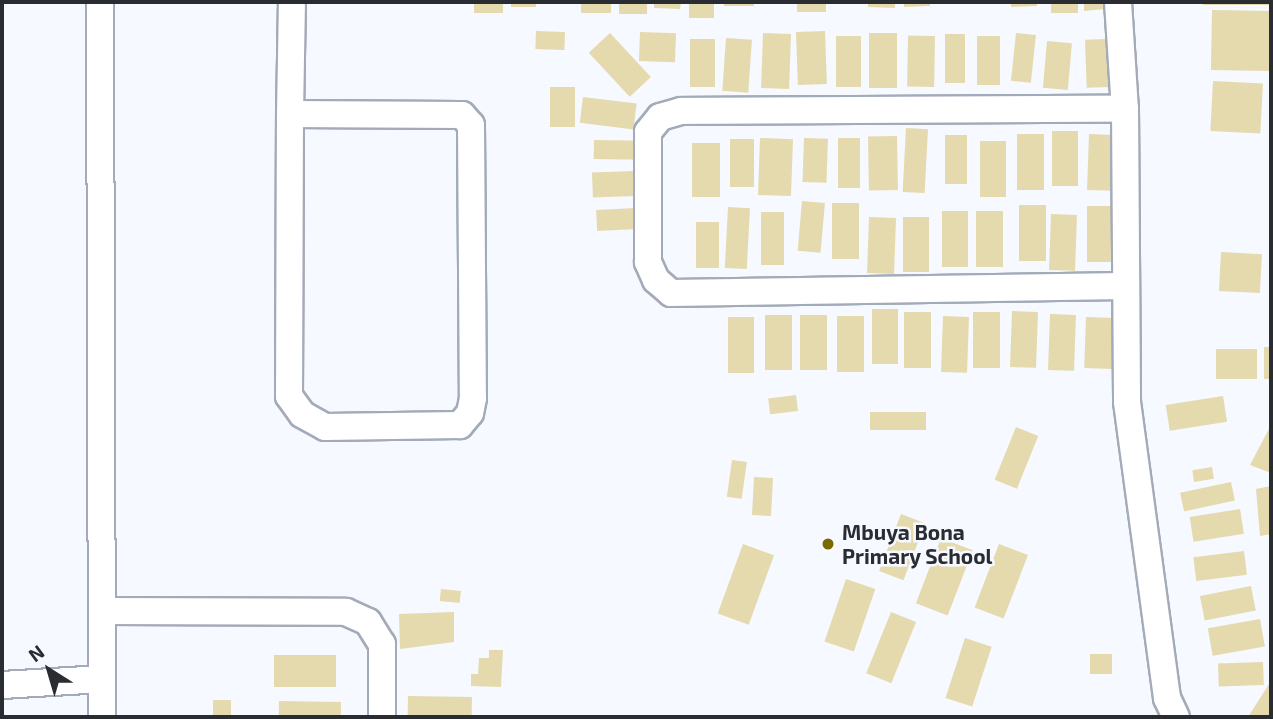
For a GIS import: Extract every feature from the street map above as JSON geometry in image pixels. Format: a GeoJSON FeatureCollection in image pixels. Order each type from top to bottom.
{"type":"FeatureCollection","features":[{"type":"Feature","properties":{"kind":"street"},"geometry":{"type":"LineString","coordinates":[[100,2],[105,611],[102,717]]}},
{"type":"Feature","properties":{"kind":"street"},"geometry":{"type":"LineString","coordinates":[[290,114],[462,115],[471,125],[473,398],[470,413],[460,425],[325,427],[302,414],[289,396],[290,114],[292,2]]}},
{"type":"Feature","properties":{"kind":"street"},"geometry":{"type":"LineString","coordinates":[[1118,2],[1125,109],[1124,286],[1127,402],[1167,698],[1176,717]]}},
{"type":"Feature","properties":{"kind":"street"},"geometry":{"type":"LineString","coordinates":[[1124,286],[671,293],[656,280],[648,262],[648,132],[660,117],[681,111],[1125,109]]}},
{"type":"Feature","properties":{"kind":"street"},"geometry":{"type":"LineString","coordinates":[[105,611],[346,612],[368,622],[382,644],[382,717]]}},
{"type":"Feature","properties":{"kind":"street"},"geometry":{"type":"LineString","coordinates":[[2,685],[102,679]]}},
{"type":"Feature","properties":{"kind":"building"},"geometry":{"type":"Polygon","coordinates":[[[474,2],[503,2],[503,13],[474,13],[474,2]]]}},
{"type":"Feature","properties":{"kind":"building"},"geometry":{"type":"Polygon","coordinates":[[[511,2],[536,2],[536,7],[511,7],[511,2]]]}},
{"type":"Feature","properties":{"kind":"building"},"geometry":{"type":"Polygon","coordinates":[[[581,2],[611,2],[611,13],[581,13],[581,2]]]}},
{"type":"Feature","properties":{"kind":"building"},"geometry":{"type":"Polygon","coordinates":[[[619,2],[647,2],[647,14],[619,14],[619,2]]]}},
{"type":"Feature","properties":{"kind":"building"},"geometry":{"type":"Polygon","coordinates":[[[654,2],[681,2],[680,9],[654,8],[654,2]]]}},
{"type":"Feature","properties":{"kind":"building"},"geometry":{"type":"Polygon","coordinates":[[[689,2],[714,2],[714,18],[689,18],[689,2]]]}},
{"type":"Feature","properties":{"kind":"building"},"geometry":{"type":"Polygon","coordinates":[[[724,2],[754,2],[754,6],[724,6],[724,2]]]}},
{"type":"Feature","properties":{"kind":"building"},"geometry":{"type":"Polygon","coordinates":[[[797,2],[826,2],[826,12],[797,12],[797,2]]]}},
{"type":"Feature","properties":{"kind":"building"},"geometry":{"type":"Polygon","coordinates":[[[868,2],[895,2],[895,8],[868,7],[868,2]]]}},
{"type":"Feature","properties":{"kind":"building"},"geometry":{"type":"Polygon","coordinates":[[[904,2],[930,2],[930,6],[904,7],[904,2]]]}},
{"type":"Feature","properties":{"kind":"building"},"geometry":{"type":"Polygon","coordinates":[[[1011,2],[1037,2],[1037,6],[1011,7],[1011,2]]]}},
{"type":"Feature","properties":{"kind":"building"},"geometry":{"type":"Polygon","coordinates":[[[1051,2],[1078,2],[1078,13],[1051,13],[1051,2]]]}},
{"type":"Feature","properties":{"kind":"building"},"geometry":{"type":"Polygon","coordinates":[[[1084,2],[1105,2],[1105,9],[1084,11],[1084,2]]]}},
{"type":"Feature","properties":{"kind":"building"},"geometry":{"type":"Polygon","coordinates":[[[1203,2],[1271,2],[1271,5],[1203,5],[1203,2]]]}},
{"type":"Feature","properties":{"kind":"building"},"geometry":{"type":"Polygon","coordinates":[[[1212,10],[1271,11],[1270,71],[1211,70],[1212,10]]]}},
{"type":"Feature","properties":{"kind":"building"},"geometry":{"type":"Polygon","coordinates":[[[536,31],[565,32],[564,50],[535,49],[536,31]]]}},
{"type":"Feature","properties":{"kind":"building"},"geometry":{"type":"Polygon","coordinates":[[[825,31],[827,84],[798,85],[796,32],[825,31]]]}},
{"type":"Feature","properties":{"kind":"building"},"geometry":{"type":"Polygon","coordinates":[[[640,32],[676,33],[675,62],[639,61],[640,32]]]}},
{"type":"Feature","properties":{"kind":"building"},"geometry":{"type":"Polygon","coordinates":[[[610,33],[651,77],[630,97],[589,53],[610,33]]]}},
{"type":"Feature","properties":{"kind":"building"},"geometry":{"type":"Polygon","coordinates":[[[763,33],[791,34],[789,89],[761,88],[763,33]]]}},
{"type":"Feature","properties":{"kind":"building"},"geometry":{"type":"Polygon","coordinates":[[[869,33],[897,33],[897,88],[869,88],[869,33]]]}},
{"type":"Feature","properties":{"kind":"building"},"geometry":{"type":"Polygon","coordinates":[[[1016,33],[1036,35],[1031,83],[1011,81],[1016,33]]]}},
{"type":"Feature","properties":{"kind":"building"},"geometry":{"type":"Polygon","coordinates":[[[945,34],[965,34],[965,83],[945,83],[945,34]]]}},
{"type":"Feature","properties":{"kind":"building"},"geometry":{"type":"Polygon","coordinates":[[[836,36],[861,36],[861,87],[836,87],[836,36]]]}},
{"type":"Feature","properties":{"kind":"building"},"geometry":{"type":"Polygon","coordinates":[[[908,36],[935,36],[934,87],[907,87],[908,36]]]}},
{"type":"Feature","properties":{"kind":"building"},"geometry":{"type":"Polygon","coordinates":[[[977,36],[1000,36],[1000,85],[977,85],[977,36]]]}},
{"type":"Feature","properties":{"kind":"building"},"geometry":{"type":"Polygon","coordinates":[[[726,38],[752,40],[748,93],[722,91],[726,38]]]}},
{"type":"Feature","properties":{"kind":"building"},"geometry":{"type":"Polygon","coordinates":[[[690,39],[715,39],[715,87],[690,87],[690,39]]]}},
{"type":"Feature","properties":{"kind":"building"},"geometry":{"type":"Polygon","coordinates":[[[1108,39],[1110,87],[1087,88],[1085,40],[1108,39]]]}},
{"type":"Feature","properties":{"kind":"building"},"geometry":{"type":"Polygon","coordinates":[[[1047,41],[1072,43],[1068,90],[1043,88],[1047,41]]]}},
{"type":"Feature","properties":{"kind":"building"},"geometry":{"type":"Polygon","coordinates":[[[1213,81],[1263,84],[1260,134],[1210,131],[1213,81]]]}},
{"type":"Feature","properties":{"kind":"building"},"geometry":{"type":"Polygon","coordinates":[[[550,87],[575,87],[575,127],[550,127],[550,87]]]}},
{"type":"Feature","properties":{"kind":"building"},"geometry":{"type":"Polygon","coordinates":[[[583,97],[637,104],[633,129],[580,123],[583,97]]]}},
{"type":"Feature","properties":{"kind":"building"},"geometry":{"type":"Polygon","coordinates":[[[906,128],[928,129],[925,193],[903,192],[906,128]]]}},
{"type":"Feature","properties":{"kind":"building"},"geometry":{"type":"Polygon","coordinates":[[[1052,131],[1078,131],[1078,186],[1052,186],[1052,131]]]}},
{"type":"Feature","properties":{"kind":"building"},"geometry":{"type":"Polygon","coordinates":[[[1017,134],[1044,134],[1044,190],[1017,190],[1017,134]]]}},
{"type":"Feature","properties":{"kind":"building"},"geometry":{"type":"Polygon","coordinates":[[[1089,134],[1115,135],[1113,191],[1087,190],[1089,134]]]}},
{"type":"Feature","properties":{"kind":"building"},"geometry":{"type":"Polygon","coordinates":[[[945,135],[967,135],[967,184],[945,184],[945,135]]]}},
{"type":"Feature","properties":{"kind":"building"},"geometry":{"type":"Polygon","coordinates":[[[897,136],[898,190],[869,190],[868,137],[897,136]]]}},
{"type":"Feature","properties":{"kind":"building"},"geometry":{"type":"Polygon","coordinates":[[[760,138],[793,139],[791,196],[758,195],[760,138]]]}},
{"type":"Feature","properties":{"kind":"building"},"geometry":{"type":"Polygon","coordinates":[[[804,138],[828,139],[826,183],[802,182],[804,138]]]}},
{"type":"Feature","properties":{"kind":"building"},"geometry":{"type":"Polygon","coordinates":[[[838,138],[860,138],[860,188],[838,188],[838,138]]]}},
{"type":"Feature","properties":{"kind":"building"},"geometry":{"type":"Polygon","coordinates":[[[730,139],[754,139],[754,187],[730,187],[730,139]]]}},
{"type":"Feature","properties":{"kind":"building"},"geometry":{"type":"Polygon","coordinates":[[[594,140],[643,141],[643,160],[594,159],[594,140]]]}},
{"type":"Feature","properties":{"kind":"building"},"geometry":{"type":"Polygon","coordinates":[[[980,141],[1006,141],[1006,197],[980,197],[980,141]]]}},
{"type":"Feature","properties":{"kind":"building"},"geometry":{"type":"Polygon","coordinates":[[[692,143],[720,143],[720,197],[692,197],[692,143]]]}},
{"type":"Feature","properties":{"kind":"building"},"geometry":{"type":"Polygon","coordinates":[[[635,171],[636,196],[593,197],[592,173],[635,171]]]}},
{"type":"Feature","properties":{"kind":"building"},"geometry":{"type":"Polygon","coordinates":[[[802,201],[825,203],[821,253],[798,251],[802,201]]]}},
{"type":"Feature","properties":{"kind":"building"},"geometry":{"type":"Polygon","coordinates":[[[832,203],[859,203],[859,259],[832,259],[832,203]]]}},
{"type":"Feature","properties":{"kind":"building"},"geometry":{"type":"Polygon","coordinates":[[[1019,205],[1046,205],[1046,261],[1019,261],[1019,205]]]}},
{"type":"Feature","properties":{"kind":"building"},"geometry":{"type":"Polygon","coordinates":[[[1087,206],[1114,206],[1114,262],[1087,262],[1087,206]]]}},
{"type":"Feature","properties":{"kind":"building"},"geometry":{"type":"Polygon","coordinates":[[[728,207],[750,208],[747,269],[725,268],[728,207]]]}},
{"type":"Feature","properties":{"kind":"building"},"geometry":{"type":"Polygon","coordinates":[[[636,208],[637,229],[597,231],[596,210],[636,208]]]}},
{"type":"Feature","properties":{"kind":"building"},"geometry":{"type":"Polygon","coordinates":[[[942,211],[968,211],[968,267],[942,267],[942,211]]]}},
{"type":"Feature","properties":{"kind":"building"},"geometry":{"type":"Polygon","coordinates":[[[976,211],[1003,211],[1003,267],[976,267],[976,211]]]}},
{"type":"Feature","properties":{"kind":"building"},"geometry":{"type":"Polygon","coordinates":[[[761,212],[784,212],[784,265],[761,265],[761,212]]]}},
{"type":"Feature","properties":{"kind":"building"},"geometry":{"type":"Polygon","coordinates":[[[1051,214],[1077,215],[1075,271],[1049,270],[1051,214]]]}},
{"type":"Feature","properties":{"kind":"building"},"geometry":{"type":"Polygon","coordinates":[[[869,217],[896,218],[894,274],[867,273],[869,217]]]}},
{"type":"Feature","properties":{"kind":"building"},"geometry":{"type":"Polygon","coordinates":[[[903,217],[929,217],[929,272],[903,272],[903,217]]]}},
{"type":"Feature","properties":{"kind":"building"},"geometry":{"type":"Polygon","coordinates":[[[696,222],[719,222],[719,268],[696,268],[696,222]]]}},
{"type":"Feature","properties":{"kind":"building"},"geometry":{"type":"Polygon","coordinates":[[[1221,252],[1262,254],[1260,293],[1219,291],[1221,252]]]}},
{"type":"Feature","properties":{"kind":"building"},"geometry":{"type":"Polygon","coordinates":[[[872,309],[898,309],[898,364],[872,364],[872,309]]]}},
{"type":"Feature","properties":{"kind":"building"},"geometry":{"type":"Polygon","coordinates":[[[1012,311],[1038,312],[1036,368],[1010,367],[1012,311]]]}},
{"type":"Feature","properties":{"kind":"building"},"geometry":{"type":"Polygon","coordinates":[[[904,312],[931,312],[931,368],[904,368],[904,312]]]}},
{"type":"Feature","properties":{"kind":"building"},"geometry":{"type":"Polygon","coordinates":[[[973,312],[1000,312],[1000,368],[973,368],[973,312]]]}},
{"type":"Feature","properties":{"kind":"building"},"geometry":{"type":"Polygon","coordinates":[[[1050,314],[1076,315],[1074,371],[1048,370],[1050,314]]]}},
{"type":"Feature","properties":{"kind":"building"},"geometry":{"type":"Polygon","coordinates":[[[765,315],[792,315],[792,370],[765,370],[765,315]]]}},
{"type":"Feature","properties":{"kind":"building"},"geometry":{"type":"Polygon","coordinates":[[[800,315],[827,315],[827,370],[800,370],[800,315]]]}},
{"type":"Feature","properties":{"kind":"building"},"geometry":{"type":"Polygon","coordinates":[[[837,316],[864,316],[864,372],[837,372],[837,316]]]}},
{"type":"Feature","properties":{"kind":"building"},"geometry":{"type":"Polygon","coordinates":[[[943,316],[969,317],[967,373],[941,372],[943,316]]]}},
{"type":"Feature","properties":{"kind":"building"},"geometry":{"type":"Polygon","coordinates":[[[728,317],[754,317],[754,373],[728,373],[728,317]]]}},
{"type":"Feature","properties":{"kind":"building"},"geometry":{"type":"Polygon","coordinates":[[[1086,317],[1114,318],[1112,369],[1084,368],[1086,317]]]}},
{"type":"Feature","properties":{"kind":"building"},"geometry":{"type":"Polygon","coordinates":[[[1264,347],[1271,347],[1271,379],[1264,379],[1264,347]]]}},
{"type":"Feature","properties":{"kind":"building"},"geometry":{"type":"Polygon","coordinates":[[[1216,349],[1257,349],[1257,379],[1216,379],[1216,349]]]}},
{"type":"Feature","properties":{"kind":"building"},"geometry":{"type":"Polygon","coordinates":[[[796,395],[798,411],[770,414],[768,398],[796,395]]]}},
{"type":"Feature","properties":{"kind":"building"},"geometry":{"type":"Polygon","coordinates":[[[1223,396],[1227,422],[1170,431],[1166,405],[1223,396]]]}},
{"type":"Feature","properties":{"kind":"building"},"geometry":{"type":"Polygon","coordinates":[[[870,412],[926,412],[926,430],[870,430],[870,412]]]}},
{"type":"Feature","properties":{"kind":"building"},"geometry":{"type":"Polygon","coordinates":[[[1271,425],[1271,473],[1250,465],[1271,425]]]}},
{"type":"Feature","properties":{"kind":"building"},"geometry":{"type":"Polygon","coordinates":[[[1016,427],[1038,436],[1017,489],[995,480],[1016,427]]]}},
{"type":"Feature","properties":{"kind":"building"},"geometry":{"type":"Polygon","coordinates":[[[732,460],[747,462],[742,499],[727,497],[732,460]]]}},
{"type":"Feature","properties":{"kind":"building"},"geometry":{"type":"Polygon","coordinates":[[[1212,467],[1214,479],[1194,482],[1192,470],[1212,467]]]}},
{"type":"Feature","properties":{"kind":"building"},"geometry":{"type":"Polygon","coordinates":[[[754,477],[773,478],[771,516],[752,515],[754,477]]]}},
{"type":"Feature","properties":{"kind":"building"},"geometry":{"type":"Polygon","coordinates":[[[1231,482],[1235,501],[1184,511],[1180,493],[1231,482]]]}},
{"type":"Feature","properties":{"kind":"building"},"geometry":{"type":"Polygon","coordinates":[[[1271,486],[1271,534],[1260,536],[1256,489],[1271,486]]]}},
{"type":"Feature","properties":{"kind":"building"},"geometry":{"type":"Polygon","coordinates":[[[1240,509],[1244,534],[1194,542],[1190,517],[1240,509]]]}},
{"type":"Feature","properties":{"kind":"building"},"geometry":{"type":"Polygon","coordinates":[[[901,514],[925,523],[903,580],[879,571],[901,514]]]}},
{"type":"Feature","properties":{"kind":"building"},"geometry":{"type":"Polygon","coordinates":[[[941,538],[973,550],[948,616],[916,603],[941,538]]]}},
{"type":"Feature","properties":{"kind":"building"},"geometry":{"type":"Polygon","coordinates":[[[743,544],[774,555],[749,625],[718,614],[743,544]]]}},
{"type":"Feature","properties":{"kind":"building"},"geometry":{"type":"Polygon","coordinates":[[[999,544],[1028,555],[1004,619],[975,607],[999,544]]]}},
{"type":"Feature","properties":{"kind":"building"},"geometry":{"type":"Polygon","coordinates":[[[1244,551],[1247,575],[1196,581],[1193,557],[1244,551]]]}},
{"type":"Feature","properties":{"kind":"building"},"geometry":{"type":"Polygon","coordinates":[[[846,579],[875,589],[854,651],[825,641],[846,579]]]}},
{"type":"Feature","properties":{"kind":"building"},"geometry":{"type":"Polygon","coordinates":[[[1251,586],[1256,611],[1205,620],[1200,596],[1251,586]]]}},
{"type":"Feature","properties":{"kind":"building"},"geometry":{"type":"Polygon","coordinates":[[[441,589],[461,591],[460,603],[440,601],[441,589]]]}},
{"type":"Feature","properties":{"kind":"building"},"geometry":{"type":"Polygon","coordinates":[[[454,612],[454,642],[400,649],[399,614],[454,612]]]}},
{"type":"Feature","properties":{"kind":"building"},"geometry":{"type":"Polygon","coordinates":[[[891,612],[916,622],[891,683],[866,673],[891,612]]]}},
{"type":"Feature","properties":{"kind":"building"},"geometry":{"type":"Polygon","coordinates":[[[1260,619],[1265,647],[1213,656],[1208,628],[1260,619]]]}},
{"type":"Feature","properties":{"kind":"building"},"geometry":{"type":"Polygon","coordinates":[[[965,638],[992,647],[972,707],[946,698],[965,638]]]}},
{"type":"Feature","properties":{"kind":"building"},"geometry":{"type":"Polygon","coordinates":[[[489,650],[503,650],[501,687],[471,686],[471,674],[478,674],[479,658],[489,658],[489,650]]]}},
{"type":"Feature","properties":{"kind":"building"},"geometry":{"type":"Polygon","coordinates":[[[1090,654],[1112,654],[1112,674],[1090,674],[1090,654]]]}},
{"type":"Feature","properties":{"kind":"building"},"geometry":{"type":"Polygon","coordinates":[[[274,655],[336,655],[336,687],[274,687],[274,655]]]}},
{"type":"Feature","properties":{"kind":"building"},"geometry":{"type":"Polygon","coordinates":[[[1263,662],[1264,685],[1219,687],[1218,664],[1263,662]]]}},
{"type":"Feature","properties":{"kind":"building"},"geometry":{"type":"Polygon","coordinates":[[[1269,684],[1271,717],[1248,717],[1269,684]]]}},
{"type":"Feature","properties":{"kind":"building"},"geometry":{"type":"Polygon","coordinates":[[[408,696],[472,697],[472,717],[408,717],[408,696]]]}},
{"type":"Feature","properties":{"kind":"building"},"geometry":{"type":"Polygon","coordinates":[[[213,700],[231,700],[231,717],[213,717],[213,700]]]}},
{"type":"Feature","properties":{"kind":"building"},"geometry":{"type":"Polygon","coordinates":[[[279,701],[341,702],[341,717],[279,717],[279,701]]]}},
{"type":"Feature","properties":{"kind":"place","name":"Mbuya Bona Primary School"},"geometry":{"type":"Point","coordinates":[828,544]}}]}
